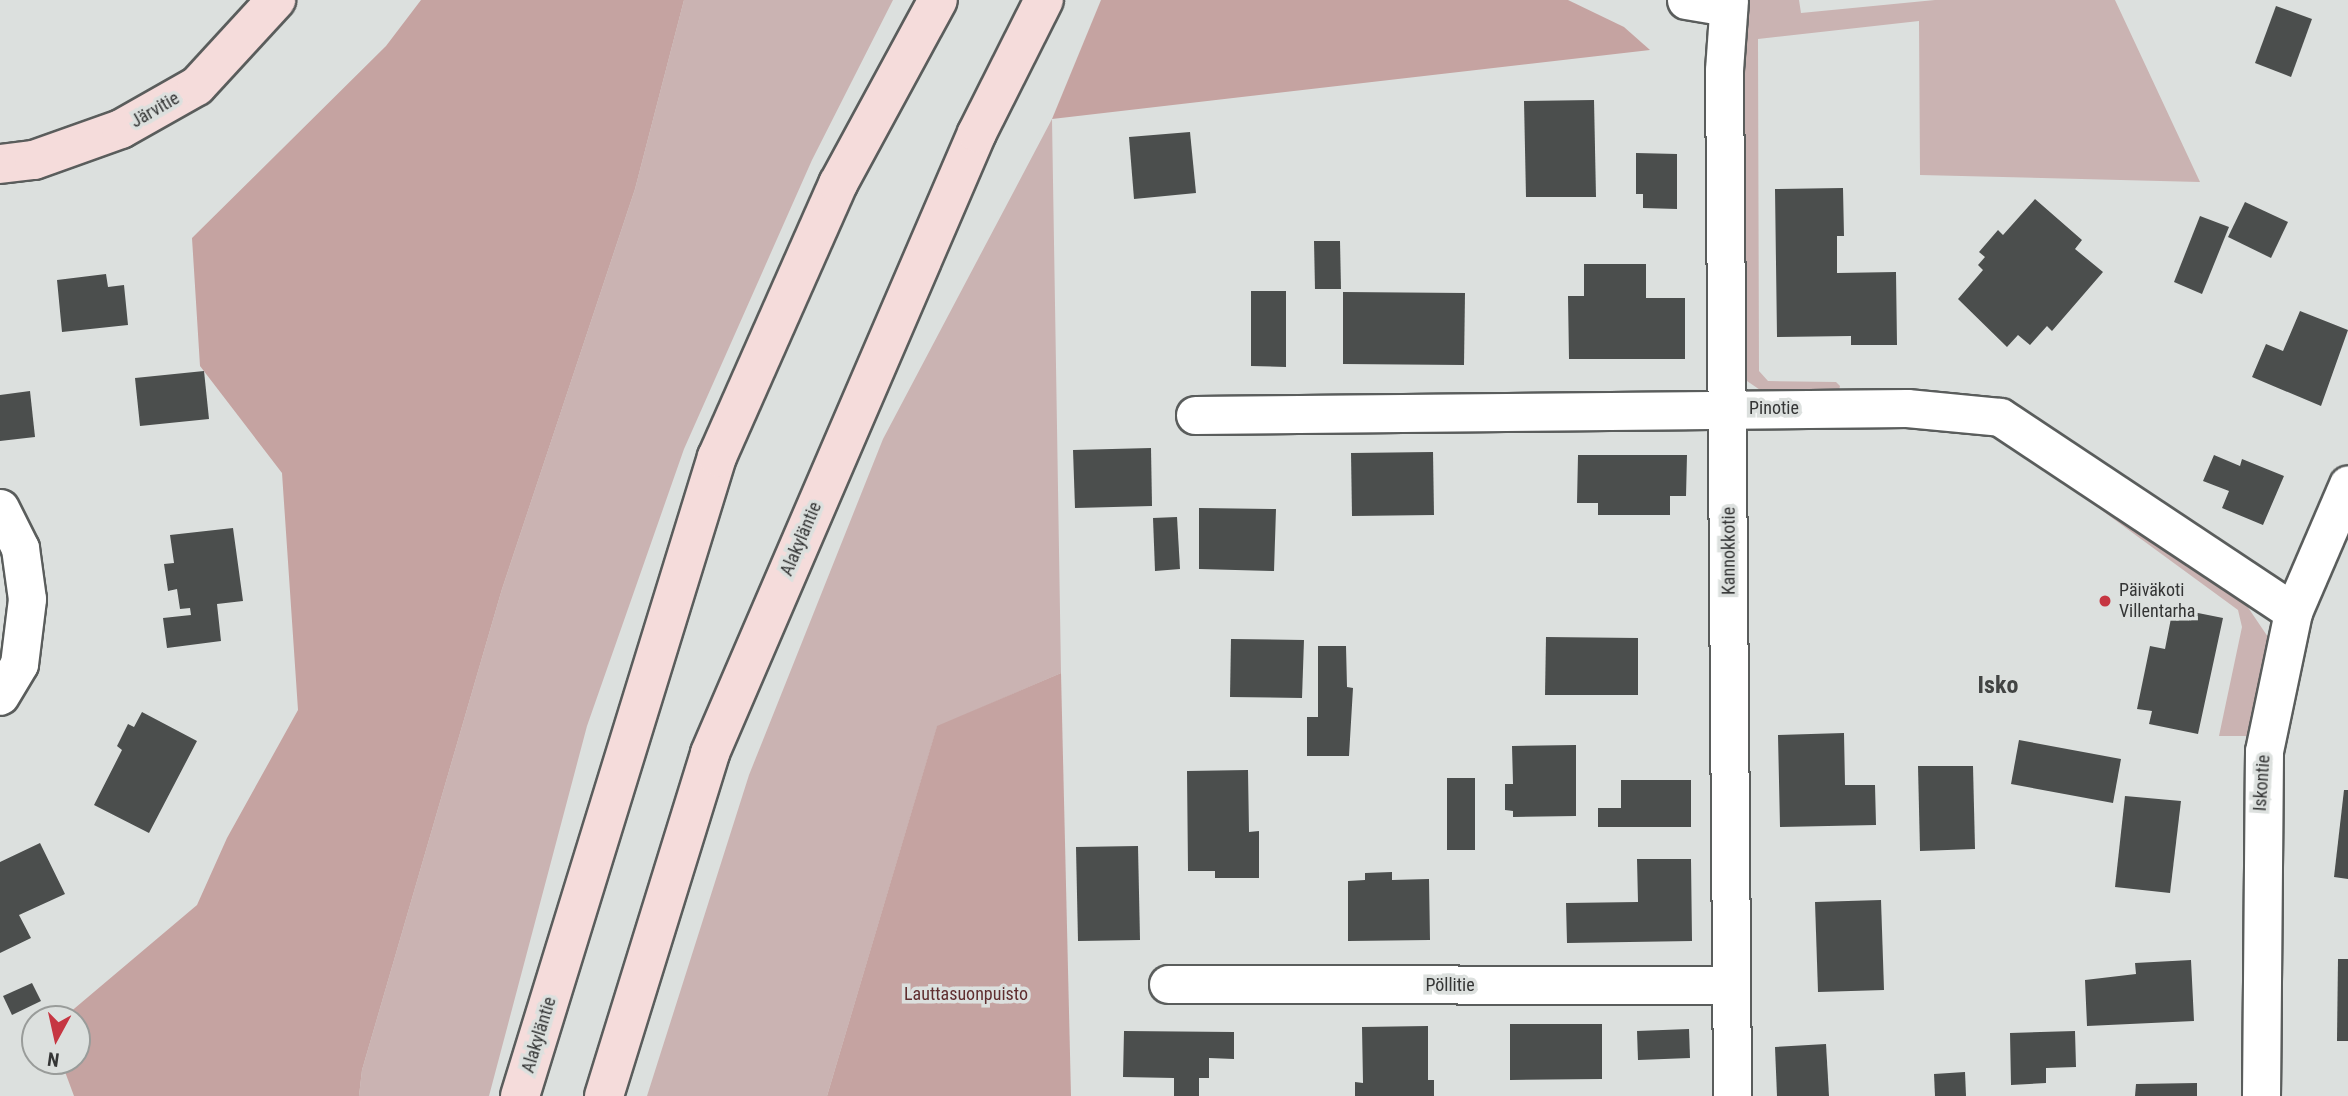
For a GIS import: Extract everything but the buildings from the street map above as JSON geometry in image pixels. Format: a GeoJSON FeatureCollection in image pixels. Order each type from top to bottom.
{"type":"FeatureCollection","features":[{"type":"Feature","properties":{"kind":"main road","name":"Järvitie"},"geometry":{"type":"LineString","coordinates":[[0,164],[34,160],[121,129],[197,86],[276,0]]}},
{"type":"Feature","properties":{"kind":"main road","name":"Alakyläntie"},"geometry":{"type":"LineString","coordinates":[[520,1096],[717,457],[838,184],[938,0]]}},
{"type":"Feature","properties":{"kind":"main road","name":"Alakyläntie"},"geometry":{"type":"LineString","coordinates":[[604,1096],[710,753],[977,133],[1044,0]]}},
{"type":"Feature","properties":{"kind":"street"},"geometry":{"type":"LineString","coordinates":[[1686,0],[1728,3]]}},
{"type":"Feature","properties":{"kind":"street","name":"Kannokkotie"},"geometry":{"type":"LineString","coordinates":[[1728,3],[1732,1096]]}},
{"type":"Feature","properties":{"kind":"street","name":"Pinotie"},"geometry":{"type":"LineString","coordinates":[[1195,415],[1937,408],[2000,417],[2293,612]]}},
{"type":"Feature","properties":{"kind":"street","name":"Iskontie"},"geometry":{"type":"LineString","coordinates":[[2261,1096],[2260,795],[2264,751],[2293,612],[2348,484]]}},
{"type":"Feature","properties":{"kind":"street"},"geometry":{"type":"LineString","coordinates":[[0,508],[20,548],[27,598],[19,664],[0,696]]}},
{"type":"Feature","properties":{"kind":"street","name":"Pöllitie"},"geometry":{"type":"LineString","coordinates":[[1168,984],[1731,985]]}},
{"type":"Feature","properties":{"kind":"shaded area"},"geometry":{"type":"Polygon","coordinates":[[[684,0],[893,0],[812,160],[684,449],[587,726],[489,1096],[359,1096],[362,1070],[502,589],[635,189],[684,0]]]}},
{"type":"Feature","properties":{"kind":"shaded area"},"geometry":{"type":"Polygon","coordinates":[[[1750,0],[1799,0],[1801,13],[1935,0],[2115,0],[2200,182],[1920,175],[1919,21],[1758,39],[1759,371],[1768,381],[1836,382],[1840,386],[1838,395],[1766,394],[1747,381],[1745,374],[1743,42],[1750,0]]]}},
{"type":"Feature","properties":{"kind":"shaded area"},"geometry":{"type":"Polygon","coordinates":[[[1052,119],[1061,673],[937,727],[827,1096],[647,1096],[749,775],[883,439],[1052,119]]]}},
{"type":"Feature","properties":{"kind":"shaded area"},"geometry":{"type":"Polygon","coordinates":[[[1983,427],[2002,434],[2245,603],[2268,637],[2251,736],[2219,736],[2242,627],[2238,610],[2003,438],[1983,436],[1983,427]]]}},
{"type":"Feature","properties":{"kind":"green space"},"geometry":{"type":"Polygon","coordinates":[[[421,0],[684,0],[635,189],[502,589],[362,1070],[359,1096],[74,1096],[66,1075],[91,1075],[91,1005],[79,1005],[197,905],[227,838],[298,710],[282,473],[200,366],[192,238],[386,46],[421,0]]]}},
{"type":"Feature","properties":{"kind":"green space"},"geometry":{"type":"Polygon","coordinates":[[[1101,0],[1568,0],[1624,27],[1650,50],[1052,119],[1101,0]]]}},
{"type":"Feature","properties":{"kind":"green space","name":"Lauttasuonpuisto"},"geometry":{"type":"Polygon","coordinates":[[[1061,673],[1071,1096],[827,1096],[937,726],[1061,673]]]}},
{"type":"Feature","properties":{"kind":"place","name":"Päiväkoti Villentarha"},"geometry":{"type":"Point","coordinates":[2105,601]}},
{"type":"Feature","properties":{"kind":"district","name":"Isko"},"geometry":{"type":"Point","coordinates":[1998,686]}}]}
